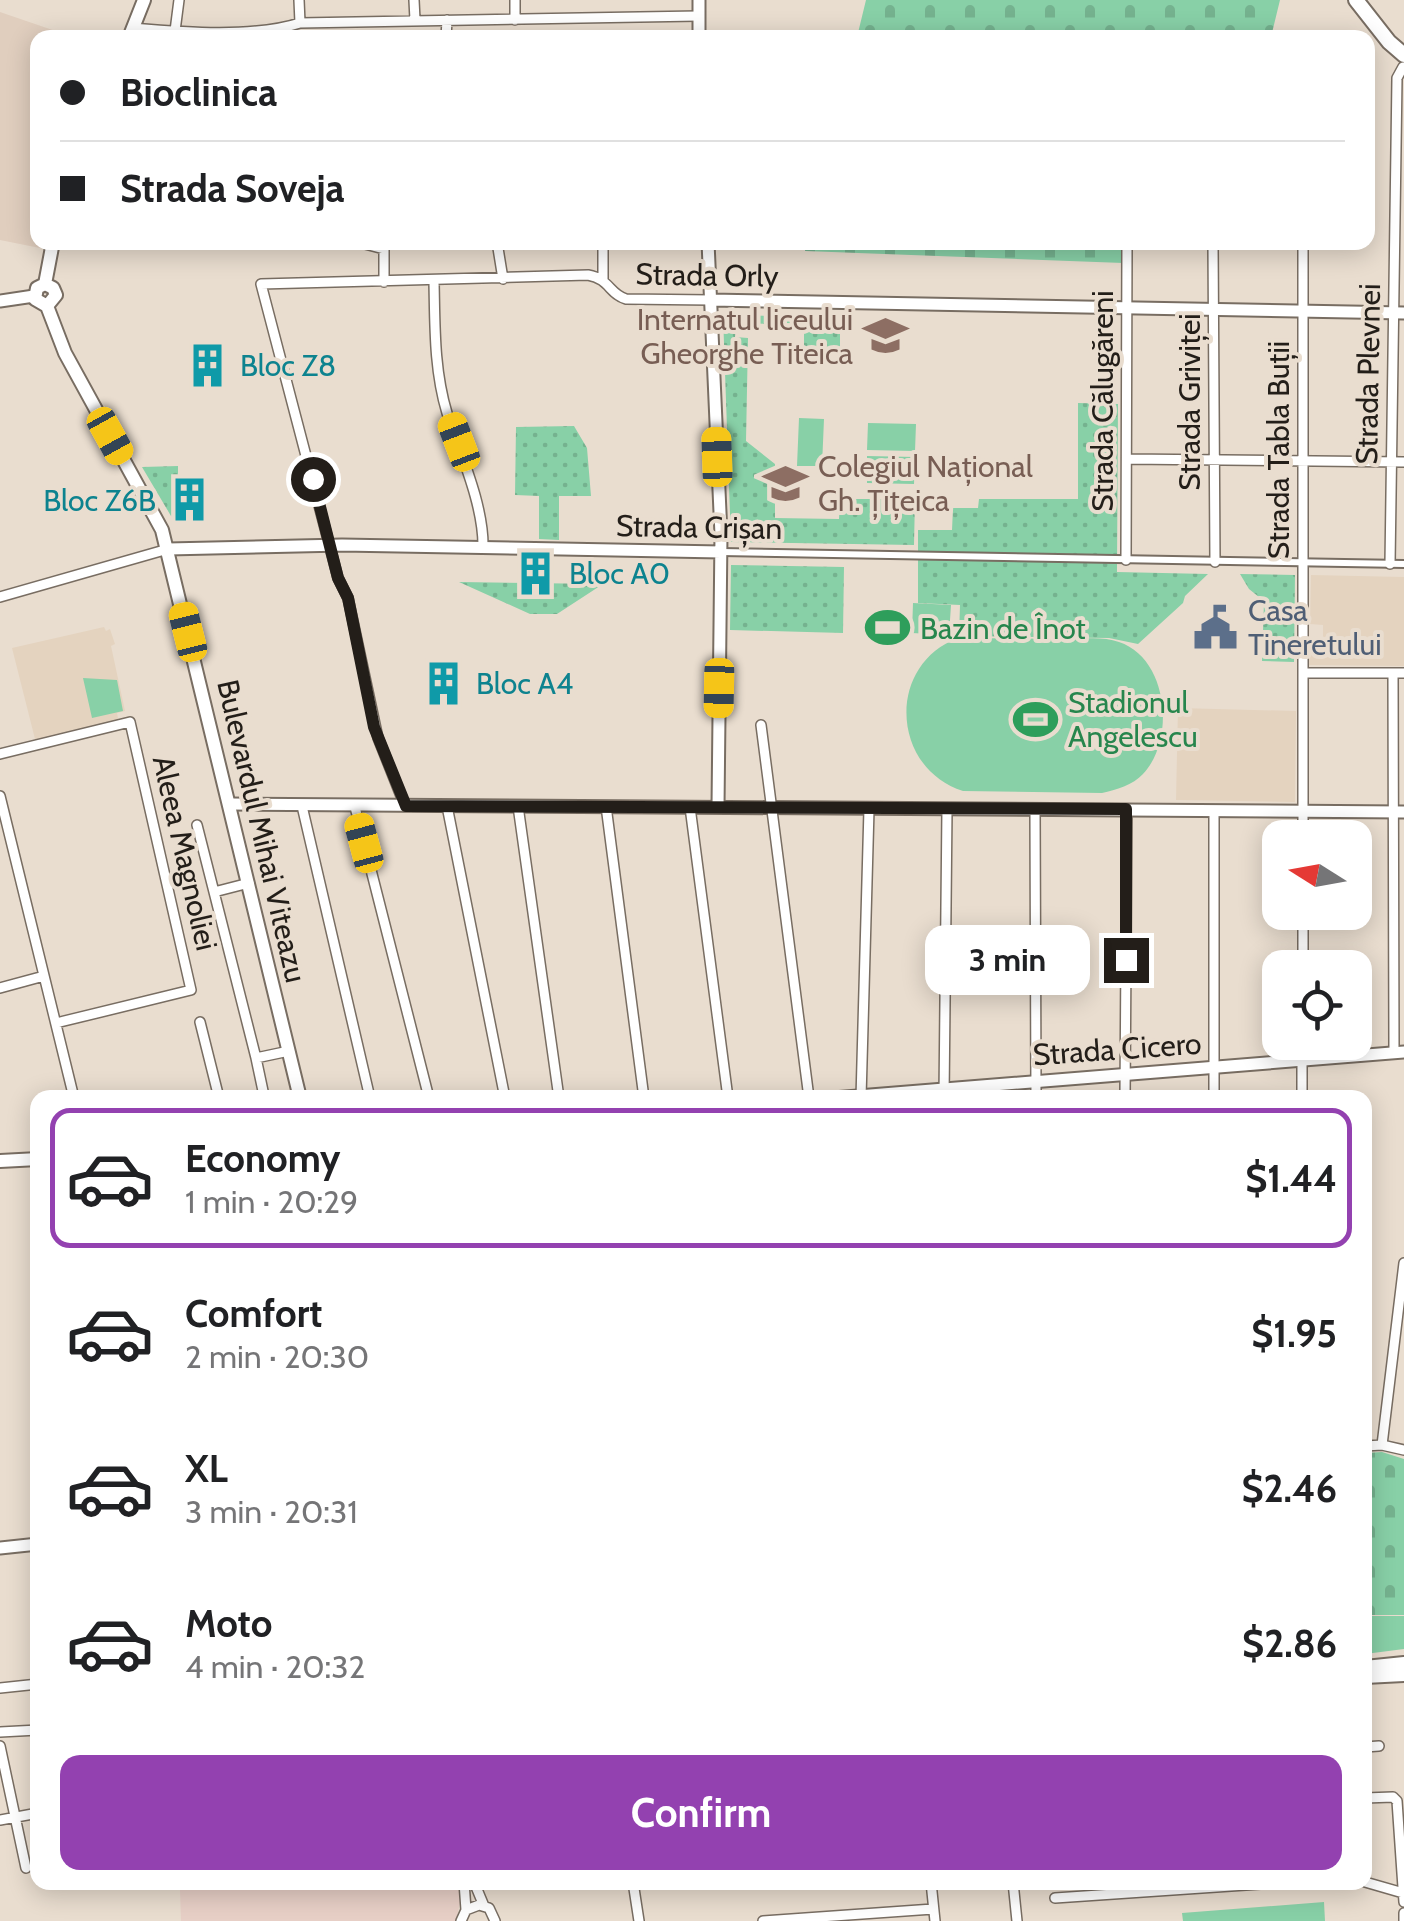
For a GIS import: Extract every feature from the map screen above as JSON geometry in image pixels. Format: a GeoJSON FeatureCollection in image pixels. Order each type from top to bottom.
{"type":"FeatureCollection","features":[{"type":"Feature","properties":{"kind":"main road"},"geometry":{"type":"LineString","coordinates":[[132,30],[144,0]]}},
{"type":"Feature","properties":{"kind":"main road"},"geometry":{"type":"LineString","coordinates":[[1356,0],[1404,67]]}},
{"type":"Feature","properties":{"kind":"main road"},"geometry":{"type":"LineString","coordinates":[[1388,42],[1404,55]]}},
{"type":"Feature","properties":{"kind":"main road","name":"Bulevardul Mihai Viteazu"},"geometry":{"type":"LineString","coordinates":[[51,250],[45,284],[56,295],[47,306],[65,352],[162,530],[168,549],[298,1090]]}},
{"type":"Feature","properties":{"kind":"main road"},"geometry":{"type":"LineString","coordinates":[[45,284],[37,288],[34,296],[39,304],[47,306]]}},
{"type":"Feature","properties":{"kind":"main road"},"geometry":{"type":"LineString","coordinates":[[0,1162],[30,1159]]}},
{"type":"Feature","properties":{"kind":"main road"},"geometry":{"type":"LineString","coordinates":[[1372,1665],[1404,1663]]}},
{"type":"Feature","properties":{"kind":"main road"},"geometry":{"type":"LineString","coordinates":[[1372,1677],[1404,1675]]}},
{"type":"Feature","properties":{"kind":"street"},"geometry":{"type":"LineString","coordinates":[[178,0],[180,30]]}},
{"type":"Feature","properties":{"kind":"street"},"geometry":{"type":"LineString","coordinates":[[300,0],[300,23]]}},
{"type":"Feature","properties":{"kind":"street"},"geometry":{"type":"LineString","coordinates":[[414,0],[414,20]]}},
{"type":"Feature","properties":{"kind":"street"},"geometry":{"type":"LineString","coordinates":[[514,0],[515,20]]}},
{"type":"Feature","properties":{"kind":"street"},"geometry":{"type":"LineString","coordinates":[[699,0],[699,30]]}},
{"type":"Feature","properties":{"kind":"street"},"geometry":{"type":"LineString","coordinates":[[287,30],[300,23],[698,16]]}},
{"type":"Feature","properties":{"kind":"street"},"geometry":{"type":"LineString","coordinates":[[446,30],[447,20]]}},
{"type":"Feature","properties":{"kind":"street","name":"Strada Plevnei"},"geometry":{"type":"LineString","coordinates":[[1390,564],[1399,313],[1397,78],[1404,67]]}},
{"type":"Feature","properties":{"kind":"street"},"geometry":{"type":"LineString","coordinates":[[384,250],[384,282]]}},
{"type":"Feature","properties":{"kind":"street"},"geometry":{"type":"LineString","coordinates":[[499,250],[503,279]]}},
{"type":"Feature","properties":{"kind":"street"},"geometry":{"type":"LineString","coordinates":[[602,250],[603,280]]}},
{"type":"Feature","properties":{"kind":"street"},"geometry":{"type":"LineString","coordinates":[[708,250],[721,552],[718,807]]}},
{"type":"Feature","properties":{"kind":"street","name":"Strada Călugăreni"},"geometry":{"type":"LineString","coordinates":[[1126,560],[1127,250]]}},
{"type":"Feature","properties":{"kind":"street","name":"Strada Griviței"},"geometry":{"type":"LineString","coordinates":[[1214,250],[1215,562]]}},
{"type":"Feature","properties":{"kind":"street","name":"Strada Tabla Buții"},"geometry":{"type":"LineString","coordinates":[[1304,250],[1304,820]]}},
{"type":"Feature","properties":{"kind":"street","name":"Strada Orly"},"geometry":{"type":"LineString","coordinates":[[406,806],[374,727],[348,598],[338,578],[262,284],[588,275],[603,280],[614,293],[626,299],[1399,313]]}},
{"type":"Feature","properties":{"kind":"street"},"geometry":{"type":"LineString","coordinates":[[434,282],[436,363],[484,548]]}},
{"type":"Feature","properties":{"kind":"street"},"geometry":{"type":"LineString","coordinates":[[0,301],[34,296]]}},
{"type":"Feature","properties":{"kind":"street"},"geometry":{"type":"LineString","coordinates":[[1127,459],[1404,462]]}},
{"type":"Feature","properties":{"kind":"street","name":"Strada Crișan"},"geometry":{"type":"LineString","coordinates":[[0,597],[168,549],[331,545],[1404,564]]}},
{"type":"Feature","properties":{"kind":"street"},"geometry":{"type":"LineString","coordinates":[[1303,674],[1399,674],[1399,1052]]}},
{"type":"Feature","properties":{"kind":"street","name":"Aleea Magnoliei"},"geometry":{"type":"LineString","coordinates":[[0,754],[130,722],[190,990],[56,1023]]}},
{"type":"Feature","properties":{"kind":"street"},"geometry":{"type":"LineString","coordinates":[[761,724],[808,1090]]}},
{"type":"Feature","properties":{"kind":"street"},"geometry":{"type":"LineString","coordinates":[[0,796],[72,1090]]}},
{"type":"Feature","properties":{"kind":"street"},"geometry":{"type":"LineString","coordinates":[[230,804],[1399,812]]}},
{"type":"Feature","properties":{"kind":"street"},"geometry":{"type":"LineString","coordinates":[[302,806],[368,1090]]}},
{"type":"Feature","properties":{"kind":"street"},"geometry":{"type":"LineString","coordinates":[[446,806],[503,1090]]}},
{"type":"Feature","properties":{"kind":"street"},"geometry":{"type":"LineString","coordinates":[[518,806],[557,1090]]}},
{"type":"Feature","properties":{"kind":"street"},"geometry":{"type":"LineString","coordinates":[[606,806],[643,1090]]}},
{"type":"Feature","properties":{"kind":"street"},"geometry":{"type":"LineString","coordinates":[[354,807],[427,1090]]}},
{"type":"Feature","properties":{"kind":"street"},"geometry":{"type":"LineString","coordinates":[[690,807],[727,1090]]}},
{"type":"Feature","properties":{"kind":"street"},"geometry":{"type":"LineString","coordinates":[[861,1090],[869,808]]}},
{"type":"Feature","properties":{"kind":"street"},"geometry":{"type":"LineString","coordinates":[[944,1090],[948,809]]}},
{"type":"Feature","properties":{"kind":"street"},"geometry":{"type":"LineString","coordinates":[[1035,809],[1036,1090]]}},
{"type":"Feature","properties":{"kind":"street"},"geometry":{"type":"LineString","coordinates":[[1125,1090],[1126,809]]}},
{"type":"Feature","properties":{"kind":"street"},"geometry":{"type":"LineString","coordinates":[[1214,811],[1214,1090]]}},
{"type":"Feature","properties":{"kind":"street"},"geometry":{"type":"LineString","coordinates":[[197,825],[263,1090]]}},
{"type":"Feature","properties":{"kind":"street"},"geometry":{"type":"LineString","coordinates":[[214,892],[249,883]]}},
{"type":"Feature","properties":{"kind":"street"},"geometry":{"type":"LineString","coordinates":[[0,988],[44,976]]}},
{"type":"Feature","properties":{"kind":"street"},"geometry":{"type":"LineString","coordinates":[[200,1022],[217,1090]]}},
{"type":"Feature","properties":{"kind":"street"},"geometry":{"type":"LineString","coordinates":[[256,1058],[289,1051]]}},
{"type":"Feature","properties":{"kind":"street","name":"Strada Cicero"},"geometry":{"type":"LineString","coordinates":[[1372,1054],[1399,1052]]}},
{"type":"Feature","properties":{"kind":"street"},"geometry":{"type":"LineString","coordinates":[[1302,1060],[1302,1090]]}},
{"type":"Feature","properties":{"kind":"street","name":"Strada Cicero"},"geometry":{"type":"LineString","coordinates":[[967,1090],[1302,1060]]}},
{"type":"Feature","properties":{"kind":"street"},"geometry":{"type":"LineString","coordinates":[[1382,1445],[1404,1263]]}},
{"type":"Feature","properties":{"kind":"street"},"geometry":{"type":"LineString","coordinates":[[1372,1446],[1404,1450]]}},
{"type":"Feature","properties":{"kind":"street"},"geometry":{"type":"LineString","coordinates":[[0,1548],[30,1545]]}},
{"type":"Feature","properties":{"kind":"street"},"geometry":{"type":"LineString","coordinates":[[0,1688],[30,1685]]}},
{"type":"Feature","properties":{"kind":"street"},"geometry":{"type":"LineString","coordinates":[[0,1732],[30,1730]]}},
{"type":"Feature","properties":{"kind":"street"},"geometry":{"type":"LineString","coordinates":[[0,1746],[26,1868]]}},
{"type":"Feature","properties":{"kind":"street"},"geometry":{"type":"LineString","coordinates":[[1372,1746],[1379,1746]]}},
{"type":"Feature","properties":{"kind":"street"},"geometry":{"type":"LineString","coordinates":[[1372,1798],[1393,1797],[1397,1801],[1404,1902]]}},
{"type":"Feature","properties":{"kind":"street"},"geometry":{"type":"LineString","coordinates":[[0,1820],[30,1814]]}},
{"type":"Feature","properties":{"kind":"street"},"geometry":{"type":"LineString","coordinates":[[1372,1884],[1403,1893]]}},
{"type":"Feature","properties":{"kind":"street"},"geometry":{"type":"LineString","coordinates":[[465,1890],[466,1910]]}},
{"type":"Feature","properties":{"kind":"street"},"geometry":{"type":"LineString","coordinates":[[477,1890],[496,1921]]}},
{"type":"Feature","properties":{"kind":"street"},"geometry":{"type":"LineString","coordinates":[[635,1890],[639,1921]]}},
{"type":"Feature","properties":{"kind":"street"},"geometry":{"type":"LineString","coordinates":[[932,1890],[935,1921]]}},
{"type":"Feature","properties":{"kind":"street"},"geometry":{"type":"LineString","coordinates":[[1014,1890],[1018,1921]]}},
{"type":"Feature","properties":{"kind":"street"},"geometry":{"type":"LineString","coordinates":[[1055,1898],[1172,1890]]}},
{"type":"Feature","properties":{"kind":"street"},"geometry":{"type":"LineString","coordinates":[[460,1921],[474,1905],[484,1906]]}},
{"type":"Feature","properties":{"kind":"street"},"geometry":{"type":"LineString","coordinates":[[763,1921],[933,1909]]}},
{"type":"Feature","properties":{"kind":"street"},"geometry":{"type":"LineString","coordinates":[[1404,1913],[1404,1921]]}},
{"type":"Feature","properties":{"kind":"shaded area"},"geometry":{"type":"Polygon","coordinates":[[[0,12],[53,30],[30,30],[30,246],[0,240],[0,12]]]}},
{"type":"Feature","properties":{"kind":"shaded area"},"geometry":{"type":"Polygon","coordinates":[[[1311,575],[1404,577],[1404,666],[1309,665],[1310,645],[1323,644],[1323,625],[1310,624],[1311,575]]]}},
{"type":"Feature","properties":{"kind":"shaded area"},"geometry":{"type":"Polygon","coordinates":[[[104,627],[106,631],[110,629],[115,644],[111,646],[125,711],[117,713],[119,723],[36,743],[12,648],[104,627]]]}},
{"type":"Feature","properties":{"kind":"shaded area"},"geometry":{"type":"Polygon","coordinates":[[[1178,708],[1296,711],[1295,802],[1176,800],[1178,708]]]}},
{"type":"Feature","properties":{"kind":"shaded area"},"geometry":{"type":"Polygon","coordinates":[[[180,1890],[462,1890],[456,1921],[181,1921],[180,1890]]]}},
{"type":"Feature","properties":{"kind":"green space"},"geometry":{"type":"Polygon","coordinates":[[[866,0],[1280,0],[1273,30],[859,30],[866,0]]]}},
{"type":"Feature","properties":{"kind":"green space"},"geometry":{"type":"Polygon","coordinates":[[[1123,250],[1123,263],[805,251],[1123,250]]]}},
{"type":"Feature","properties":{"kind":"green space"},"geometry":{"type":"Polygon","coordinates":[[[723,315],[771,316],[771,324],[736,323],[735,337],[748,338],[746,441],[775,464],[775,518],[839,519],[840,499],[915,499],[914,545],[731,542],[723,315]]]}},
{"type":"Feature","properties":{"kind":"green space"},"geometry":{"type":"Polygon","coordinates":[[[785,317],[835,318],[835,329],[840,329],[840,353],[804,352],[804,324],[786,323],[785,317]]]}},
{"type":"Feature","properties":{"kind":"green space"},"geometry":{"type":"Polygon","coordinates":[[[1078,403],[1118,404],[1117,572],[1208,574],[1138,644],[1109,638],[959,636],[960,605],[918,603],[918,530],[952,530],[953,508],[978,508],[979,499],[1078,499],[1078,403]]]}},
{"type":"Feature","properties":{"kind":"green space"},"geometry":{"type":"Polygon","coordinates":[[[799,418],[824,419],[822,466],[797,466],[799,418]]]}},
{"type":"Feature","properties":{"kind":"green space"},"geometry":{"type":"Polygon","coordinates":[[[868,423],[916,424],[915,451],[867,450],[868,423]]]}},
{"type":"Feature","properties":{"kind":"green space"},"geometry":{"type":"Polygon","coordinates":[[[574,426],[587,448],[591,496],[559,496],[559,540],[539,539],[539,496],[515,495],[516,427],[574,426]]]}},
{"type":"Feature","properties":{"kind":"green space"},"geometry":{"type":"Polygon","coordinates":[[[867,456],[915,457],[914,484],[867,483],[867,456]]]}},
{"type":"Feature","properties":{"kind":"green space"},"geometry":{"type":"Polygon","coordinates":[[[178,466],[178,519],[171,516],[142,467],[178,466]]]}},
{"type":"Feature","properties":{"kind":"green space"},"geometry":{"type":"Polygon","coordinates":[[[731,565],[844,567],[843,633],[730,630],[731,565]]]}},
{"type":"Feature","properties":{"kind":"green space"},"geometry":{"type":"Polygon","coordinates":[[[1240,574],[1295,575],[1294,662],[1262,661],[1264,601],[1249,589],[1240,574]]]}},
{"type":"Feature","properties":{"kind":"green space"},"geometry":{"type":"Polygon","coordinates":[[[459,582],[603,584],[557,614],[530,614],[459,582]]]}},
{"type":"Feature","properties":{"kind":"green space"},"geometry":{"type":"Polygon","coordinates":[[[913,603],[951,605],[949,635],[912,633],[913,603]]]}},
{"type":"Feature","properties":{"kind":"green space","name":"Stadionul Angelescu"},"geometry":{"type":"Polygon","coordinates":[[[958,638],[1100,638],[1135,651],[1148,664],[1162,701],[1160,741],[1143,774],[1118,789],[1102,793],[963,791],[939,779],[922,761],[911,740],[906,716],[909,692],[918,670],[935,651],[958,638]]]}},
{"type":"Feature","properties":{"kind":"green space"},"geometry":{"type":"Polygon","coordinates":[[[83,678],[117,680],[123,711],[92,718],[83,678]]]}},
{"type":"Feature","properties":{"kind":"green space"},"geometry":{"type":"Polygon","coordinates":[[[1372,1453],[1404,1459],[1404,1615],[1372,1615],[1372,1453]]]}},
{"type":"Feature","properties":{"kind":"green space"},"geometry":{"type":"Polygon","coordinates":[[[1372,1616],[1404,1616],[1404,1649],[1372,1653],[1372,1616]]]}},
{"type":"Feature","properties":{"kind":"green space"},"geometry":{"type":"Polygon","coordinates":[[[1324,1902],[1325,1921],[1183,1921],[1182,1913],[1324,1902]]]}},
{"type":"Feature","properties":{"kind":"place","name":"Internatul liceului Gheorghe Titeica"},"geometry":{"type":"Point","coordinates":[886,336]}},
{"type":"Feature","properties":{"kind":"place","name":"Bloc Z8"},"geometry":{"type":"Point","coordinates":[207,365]}},
{"type":"Feature","properties":{"kind":"place","name":"Colegiul Național Gh. Țițeica"},"geometry":{"type":"Point","coordinates":[785,483]}},
{"type":"Feature","properties":{"kind":"place","name":"Bloc Z6B"},"geometry":{"type":"Point","coordinates":[189,500]}},
{"type":"Feature","properties":{"kind":"place","name":"Bloc A0"},"geometry":{"type":"Point","coordinates":[536,573]}},
{"type":"Feature","properties":{"kind":"place","name":"Casa Tineretului"},"geometry":{"type":"Point","coordinates":[1215,627]}},
{"type":"Feature","properties":{"kind":"place","name":"Bazin de Înot"},"geometry":{"type":"Point","coordinates":[887,628]}},
{"type":"Feature","properties":{"kind":"place","name":"Bloc A4"},"geometry":{"type":"Point","coordinates":[443,683]}},
{"type":"Feature","properties":{"kind":"place","name":"Stadionul Angelescu"},"geometry":{"type":"Point","coordinates":[1035,719]}},
{"type":"Feature","properties":{"kind":"route"},"geometry":{"type":"LineString","coordinates":[[313,479],[338,578],[348,598],[374,727],[406,806],[1126,809],[1126,960]]}}]}
